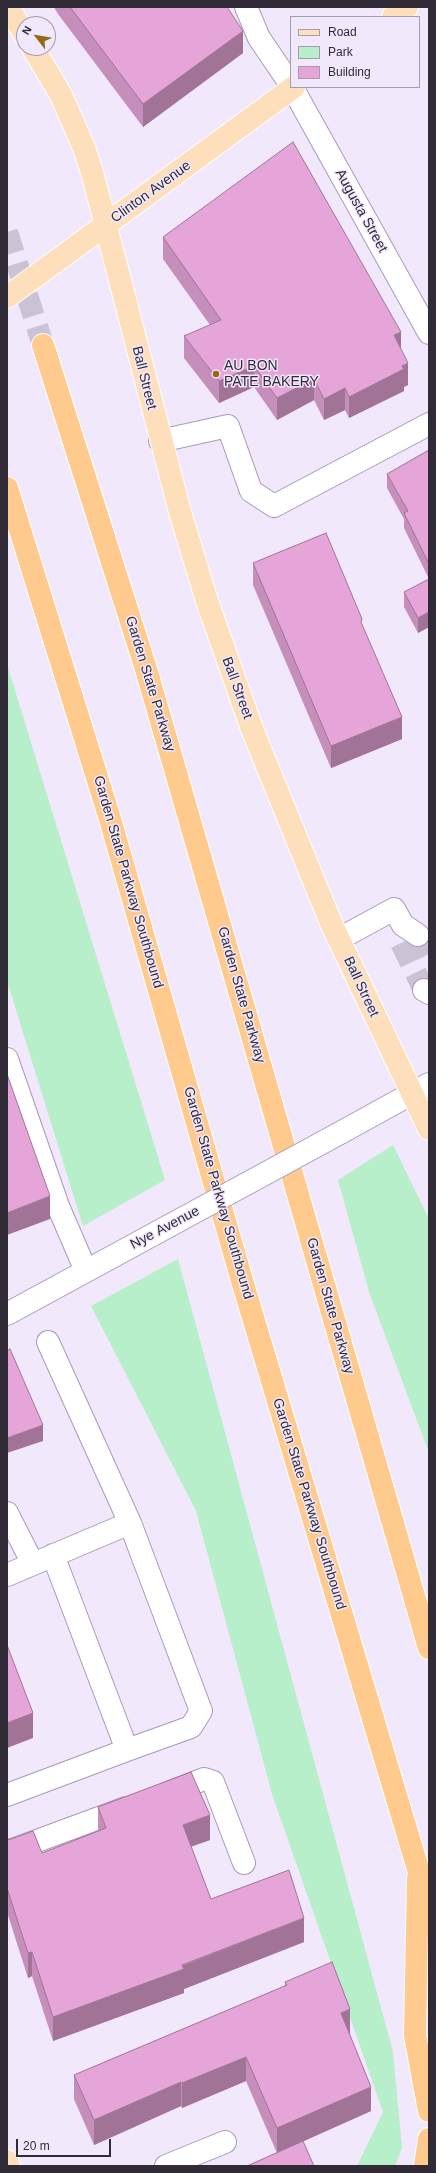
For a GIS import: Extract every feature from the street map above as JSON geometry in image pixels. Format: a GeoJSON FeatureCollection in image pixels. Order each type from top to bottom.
{"type":"FeatureCollection","features":[{"type":"Feature","properties":{"kind":"highway","name":"Garden State Parkway"},"geometry":{"type":"LineString","coordinates":[[43,345],[146,669],[429,1648]]}},
{"type":"Feature","properties":{"kind":"highway","name":"Garden State Parkway Southbound"},"geometry":{"type":"LineString","coordinates":[[7,488],[110,819],[243,1284],[418,1869],[429,1898]]}},
{"type":"Feature","properties":{"kind":"highway"},"geometry":{"type":"LineString","coordinates":[[418,1869],[415,2036],[429,2111]]}},
{"type":"Feature","properties":{"kind":"highway"},"geometry":{"type":"LineString","coordinates":[[425,2166],[429,2139]]}},
{"type":"Feature","properties":{"kind":"main road"},"geometry":{"type":"LineString","coordinates":[[8,7],[16,20]]}},
{"type":"Feature","properties":{"kind":"main road"},"geometry":{"type":"LineString","coordinates":[[394,16],[407,7]]}},
{"type":"Feature","properties":{"kind":"main road","name":"Ball Street"},"geometry":{"type":"LineString","coordinates":[[39,56],[61,95],[84,148],[106,225],[160,441],[206,598],[237,688],[291,829],[339,939],[421,1089],[429,1129]]}},
{"type":"Feature","properties":{"kind":"main road","name":"Clinton Avenue"},"geometry":{"type":"LineString","coordinates":[[7,297],[292,88]]}},
{"type":"Feature","properties":{"kind":"main road"},"geometry":{"type":"LineString","coordinates":[[7,2161],[9,2166]]}},
{"type":"Feature","properties":{"kind":"street","name":"Augusta Street"},"geometry":{"type":"LineString","coordinates":[[246,7],[259,38],[290,83]]}},
{"type":"Feature","properties":{"kind":"street","name":"Augusta Street"},"geometry":{"type":"LineString","coordinates":[[294,88],[427,326]]}},
{"type":"Feature","properties":{"kind":"street"},"geometry":{"type":"LineString","coordinates":[[160,441],[228,426],[251,491],[274,506],[429,424]]}},
{"type":"Feature","properties":{"kind":"street"},"geometry":{"type":"LineString","coordinates":[[339,939],[394,909],[407,934]]}},
{"type":"Feature","properties":{"kind":"street"},"geometry":{"type":"LineString","coordinates":[[7,1059],[58,1206],[86,1271]]}},
{"type":"Feature","properties":{"kind":"street","name":"Nye Avenue"},"geometry":{"type":"LineString","coordinates":[[7,1314],[421,1089]]}},
{"type":"Feature","properties":{"kind":"street"},"geometry":{"type":"LineString","coordinates":[[7,1795],[191,1727],[201,1712],[130,1524],[48,1342]]}},
{"type":"Feature","properties":{"kind":"street"},"geometry":{"type":"LineString","coordinates":[[7,1513],[33,1564]]}},
{"type":"Feature","properties":{"kind":"street"},"geometry":{"type":"LineString","coordinates":[[7,1575],[130,1524]]}},
{"type":"Feature","properties":{"kind":"street"},"geometry":{"type":"LineString","coordinates":[[53,1556],[127,1750]]}},
{"type":"Feature","properties":{"kind":"street"},"geometry":{"type":"LineString","coordinates":[[7,1852],[204,1779],[213,1782],[244,1863]]}},
{"type":"Feature","properties":{"kind":"street"},"geometry":{"type":"LineString","coordinates":[[166,2166],[225,2142]]}},
{"type":"Feature","properties":{"kind":"green space"},"geometry":{"type":"Polygon","coordinates":[[[7,664],[165,1180],[83,1226],[7,981],[7,664]]]}},
{"type":"Feature","properties":{"kind":"green space"},"geometry":{"type":"Polygon","coordinates":[[[393,1145],[429,1219],[429,1453],[370,1295],[338,1180],[393,1145]]]}},
{"type":"Feature","properties":{"kind":"green space"},"geometry":{"type":"Polygon","coordinates":[[[178,1259],[393,2052],[402,2148],[395,2166],[357,2166],[383,2112],[272,1794],[196,1511],[91,1306],[178,1259]]]}},
{"type":"Feature","properties":{"kind":"building"},"geometry":{"type":"Polygon","coordinates":[[[70,7],[227,7],[243,31],[143,104],[70,7]]]}},
{"type":"Feature","properties":{"kind":"building"},"geometry":{"type":"Polygon","coordinates":[[[293,142],[401,332],[394,335],[408,363],[402,366],[404,369],[349,397],[345,388],[324,399],[314,379],[277,398],[254,366],[219,381],[184,336],[221,320],[163,237],[293,142]]]}},
{"type":"Feature","properties":{"kind":"building"},"geometry":{"type":"Polygon","coordinates":[[[429,450],[429,564],[404,513],[408,511],[387,474],[429,450]]]}},
{"type":"Feature","properties":{"kind":"building"},"geometry":{"type":"Polygon","coordinates":[[[326,533],[362,619],[361,622],[402,717],[331,746],[253,563],[326,533]]]}},
{"type":"Feature","properties":{"kind":"building"},"geometry":{"type":"Polygon","coordinates":[[[429,579],[429,612],[418,618],[404,592],[429,579]]]}},
{"type":"Feature","properties":{"kind":"building"},"geometry":{"type":"Polygon","coordinates":[[[7,1074],[50,1196],[7,1213],[7,1074]]]}},
{"type":"Feature","properties":{"kind":"building"},"geometry":{"type":"Polygon","coordinates":[[[10,1349],[43,1425],[7,1438],[7,1351],[10,1349]]]}},
{"type":"Feature","properties":{"kind":"building"},"geometry":{"type":"Polygon","coordinates":[[[7,1645],[33,1713],[7,1723],[7,1645]]]}},
{"type":"Feature","properties":{"kind":"building"},"geometry":{"type":"Polygon","coordinates":[[[191,1772],[210,1815],[183,1825],[211,1899],[289,1870],[304,1918],[182,1965],[184,1969],[53,2017],[32,1952],[28,1953],[7,1888],[7,1840],[33,1831],[42,1853],[106,1828],[98,1807],[191,1772]]]}},
{"type":"Feature","properties":{"kind":"building"},"geometry":{"type":"Polygon","coordinates":[[[332,1962],[350,2009],[341,2013],[371,2087],[277,2128],[246,2057],[182,2083],[181,2082],[94,2120],[74,2075],[287,1985],[285,1982],[332,1962]]]}},
{"type":"Feature","properties":{"kind":"building"},"geometry":{"type":"Polygon","coordinates":[[[303,2141],[314,2166],[247,2166],[303,2141]]]}},
{"type":"Feature","properties":{"kind":"tunnel"},"geometry":{"type":"LineString","coordinates":[[7,232],[43,345]]}},
{"type":"Feature","properties":{"kind":"tunnel"},"geometry":{"type":"LineString","coordinates":[[418,935],[429,957]]}},
{"type":"Feature","properties":{"kind":"tunnel"},"geometry":{"type":"LineString","coordinates":[[401,943],[424,990]]}},
{"type":"Feature","properties":{"kind":"place","name":"AU BON PATE BAKERY"},"geometry":{"type":"Point","coordinates":[216,374]}}]}
